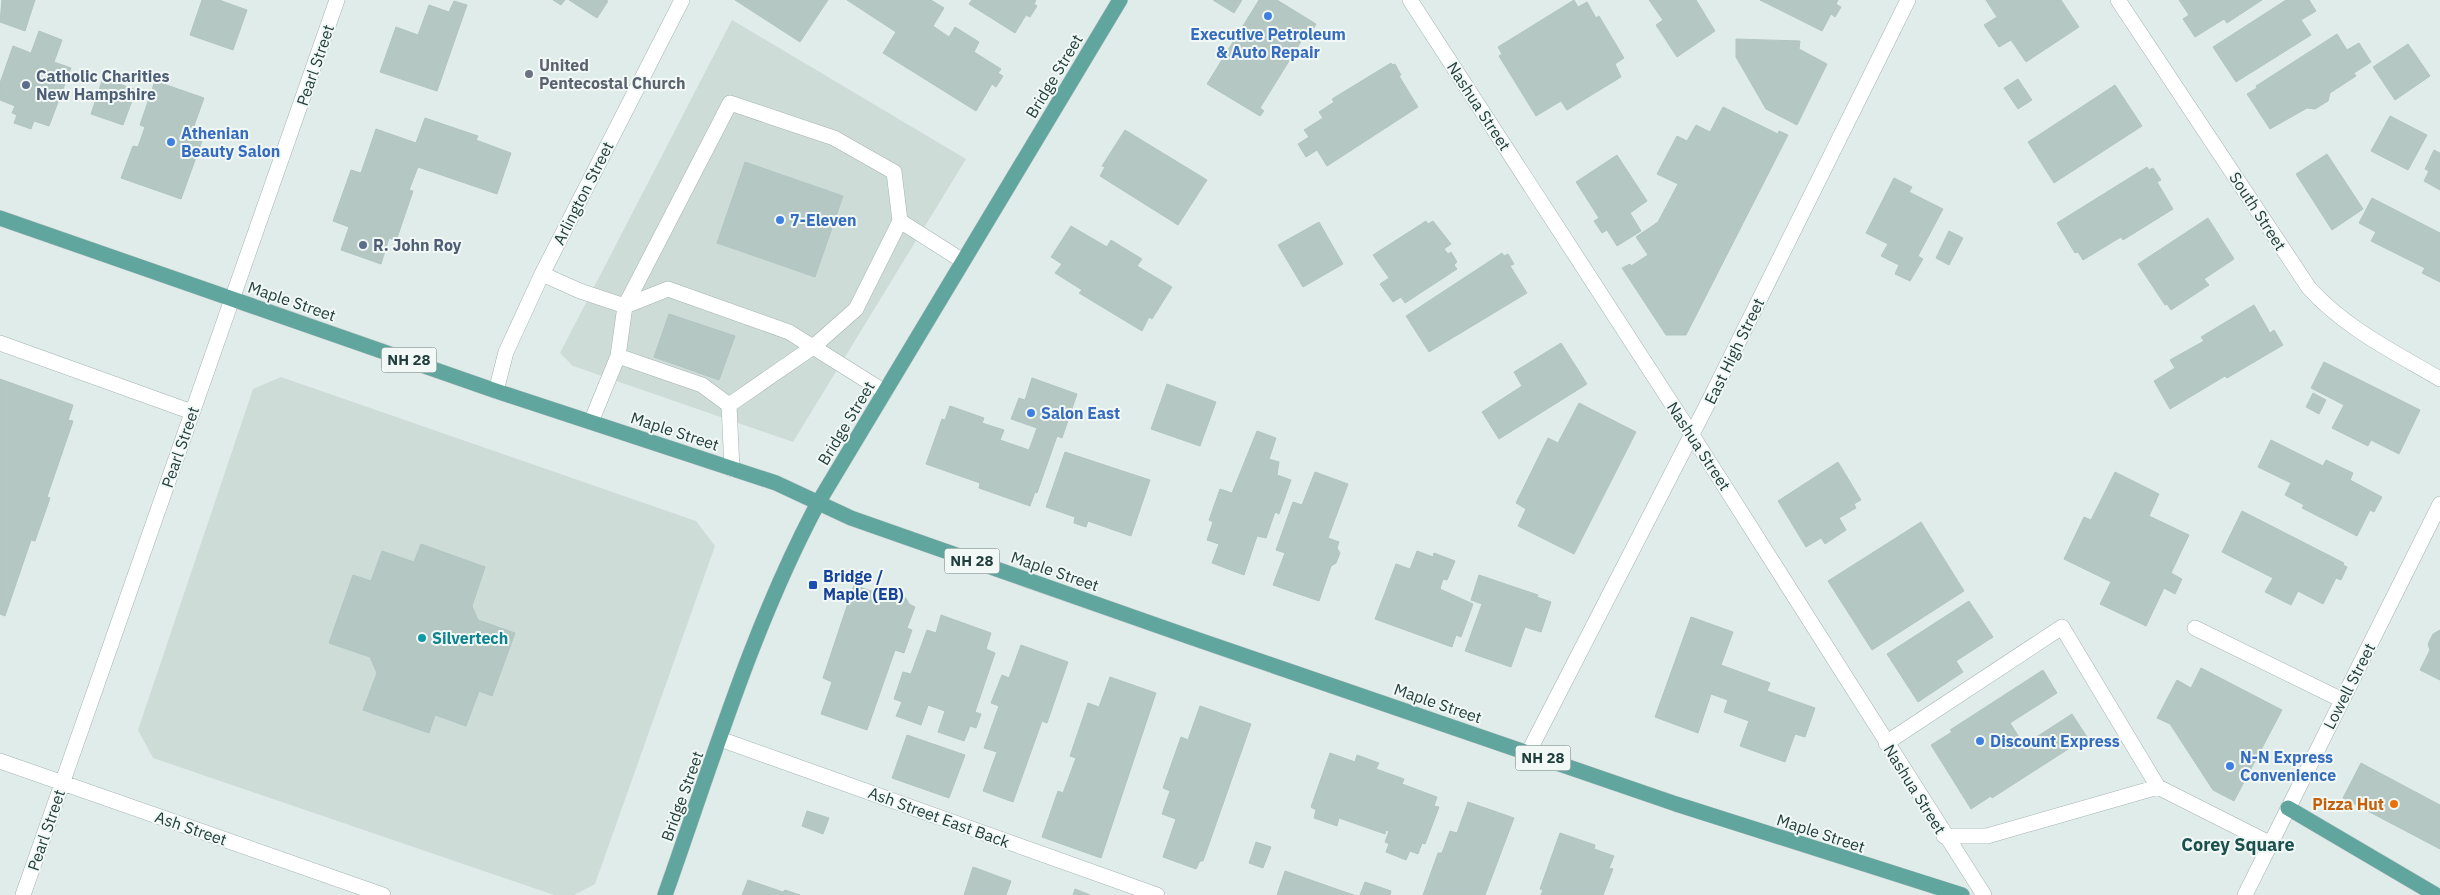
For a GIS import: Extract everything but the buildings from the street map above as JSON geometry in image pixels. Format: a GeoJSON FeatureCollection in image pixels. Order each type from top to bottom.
{"type":"FeatureCollection","features":[{"type":"Feature","properties":{"kind":"main road","name":"Bridge Street"},"geometry":{"type":"LineString","coordinates":[[665,895],[758,631],[784,570],[818,503],[1120,0]]}},
{"type":"Feature","properties":{"kind":"main road","name":"Maple Street"},"geometry":{"type":"LineString","coordinates":[[0,218],[496,391],[776,483],[851,518],[1071,596],[1685,807],[1962,895]]}},
{"type":"Feature","properties":{"kind":"main road"},"geometry":{"type":"LineString","coordinates":[[2288,808],[2436,895]]}},
{"type":"Feature","properties":{"kind":"street","name":"Pearl Street"},"geometry":{"type":"LineString","coordinates":[[23,895],[337,0]]}},
{"type":"Feature","properties":{"kind":"street","name":"Arlington Street"},"geometry":{"type":"LineString","coordinates":[[496,391],[506,352],[542,274],[682,0]]}},
{"type":"Feature","properties":{"kind":"street","name":"Nashua Street"},"geometry":{"type":"LineString","coordinates":[[1410,0],[1692,435],[1944,836],[1984,895]]}},
{"type":"Feature","properties":{"kind":"street","name":"East High Street"},"geometry":{"type":"LineString","coordinates":[[1528,753],[1692,435],[1908,0]]}},
{"type":"Feature","properties":{"kind":"street","name":"South Street"},"geometry":{"type":"LineString","coordinates":[[2118,0],[2309,288],[2328,308],[2349,325],[2440,379]]}},
{"type":"Feature","properties":{"kind":"street"},"geometry":{"type":"LineString","coordinates":[[591,422],[618,356],[625,306],[730,103],[834,138],[894,172],[900,221],[856,309],[812,346],[729,405]]}},
{"type":"Feature","properties":{"kind":"street"},"geometry":{"type":"LineString","coordinates":[[900,221],[963,262]]}},
{"type":"Feature","properties":{"kind":"street"},"geometry":{"type":"LineString","coordinates":[[542,274],[580,291],[625,306],[668,289],[789,332],[884,392]]}},
{"type":"Feature","properties":{"kind":"street"},"geometry":{"type":"LineString","coordinates":[[0,343],[192,412]]}},
{"type":"Feature","properties":{"kind":"street"},"geometry":{"type":"LineString","coordinates":[[618,356],[702,385],[729,405]]}},
{"type":"Feature","properties":{"kind":"street"},"geometry":{"type":"LineString","coordinates":[[729,405],[732,469]]}},
{"type":"Feature","properties":{"kind":"street","name":"Lowell Street"},"geometry":{"type":"LineString","coordinates":[[2245,895],[2440,504]]}},
{"type":"Feature","properties":{"kind":"street"},"geometry":{"type":"LineString","coordinates":[[1886,743],[2062,627],[2158,787],[2271,844]]}},
{"type":"Feature","properties":{"kind":"street"},"geometry":{"type":"LineString","coordinates":[[2195,628],[2342,700]]}},
{"type":"Feature","properties":{"kind":"street","name":"Ash Street East Back"},"geometry":{"type":"LineString","coordinates":[[720,739],[1158,895]]}},
{"type":"Feature","properties":{"kind":"street","name":"Ash Street"},"geometry":{"type":"LineString","coordinates":[[0,761],[383,895]]}},
{"type":"Feature","properties":{"kind":"street"},"geometry":{"type":"LineString","coordinates":[[1944,836],[1988,836],[2158,787]]}},
{"type":"Feature","properties":{"kind":"shaded area"},"geometry":{"type":"Polygon","coordinates":[[[732,20],[966,159],[793,442],[573,366],[560,353],[732,20]]]}},
{"type":"Feature","properties":{"kind":"shaded area"},"geometry":{"type":"Polygon","coordinates":[[[281,377],[696,521],[715,546],[595,884],[574,895],[554,895],[153,758],[138,730],[253,389],[281,377]]]}},
{"type":"Feature","properties":{"kind":"place","name":"Executive Petroleum & Auto Repair"},"geometry":{"type":"Point","coordinates":[1268,16]}},
{"type":"Feature","properties":{"kind":"place","name":"United Pentecostal Church"},"geometry":{"type":"Point","coordinates":[529,74]}},
{"type":"Feature","properties":{"kind":"place","name":"Catholic Charities New Hampshire"},"geometry":{"type":"Point","coordinates":[26,85]}},
{"type":"Feature","properties":{"kind":"place","name":"Athenian Beauty Salon"},"geometry":{"type":"Point","coordinates":[171,142]}},
{"type":"Feature","properties":{"kind":"place","name":"7-Eleven"},"geometry":{"type":"Point","coordinates":[780,220]}},
{"type":"Feature","properties":{"kind":"place","name":"R. John Roy"},"geometry":{"type":"Point","coordinates":[363,245]}},
{"type":"Feature","properties":{"kind":"place","name":"Salon East"},"geometry":{"type":"Point","coordinates":[1031,413]}},
{"type":"Feature","properties":{"kind":"place","name":"Bridge / Maple (EB)"},"geometry":{"type":"Point","coordinates":[813,585]}},
{"type":"Feature","properties":{"kind":"place","name":"Silvertech"},"geometry":{"type":"Point","coordinates":[422,638]}},
{"type":"Feature","properties":{"kind":"place","name":"Discount Express"},"geometry":{"type":"Point","coordinates":[1980,741]}},
{"type":"Feature","properties":{"kind":"place","name":"N-N Express Convenience"},"geometry":{"type":"Point","coordinates":[2230,766]}},
{"type":"Feature","properties":{"kind":"place","name":"Pizza Hut"},"geometry":{"type":"Point","coordinates":[2394,804]}},
{"type":"Feature","properties":{"kind":"district","name":"Corey Square"},"geometry":{"type":"Point","coordinates":[2238,845]}}]}
